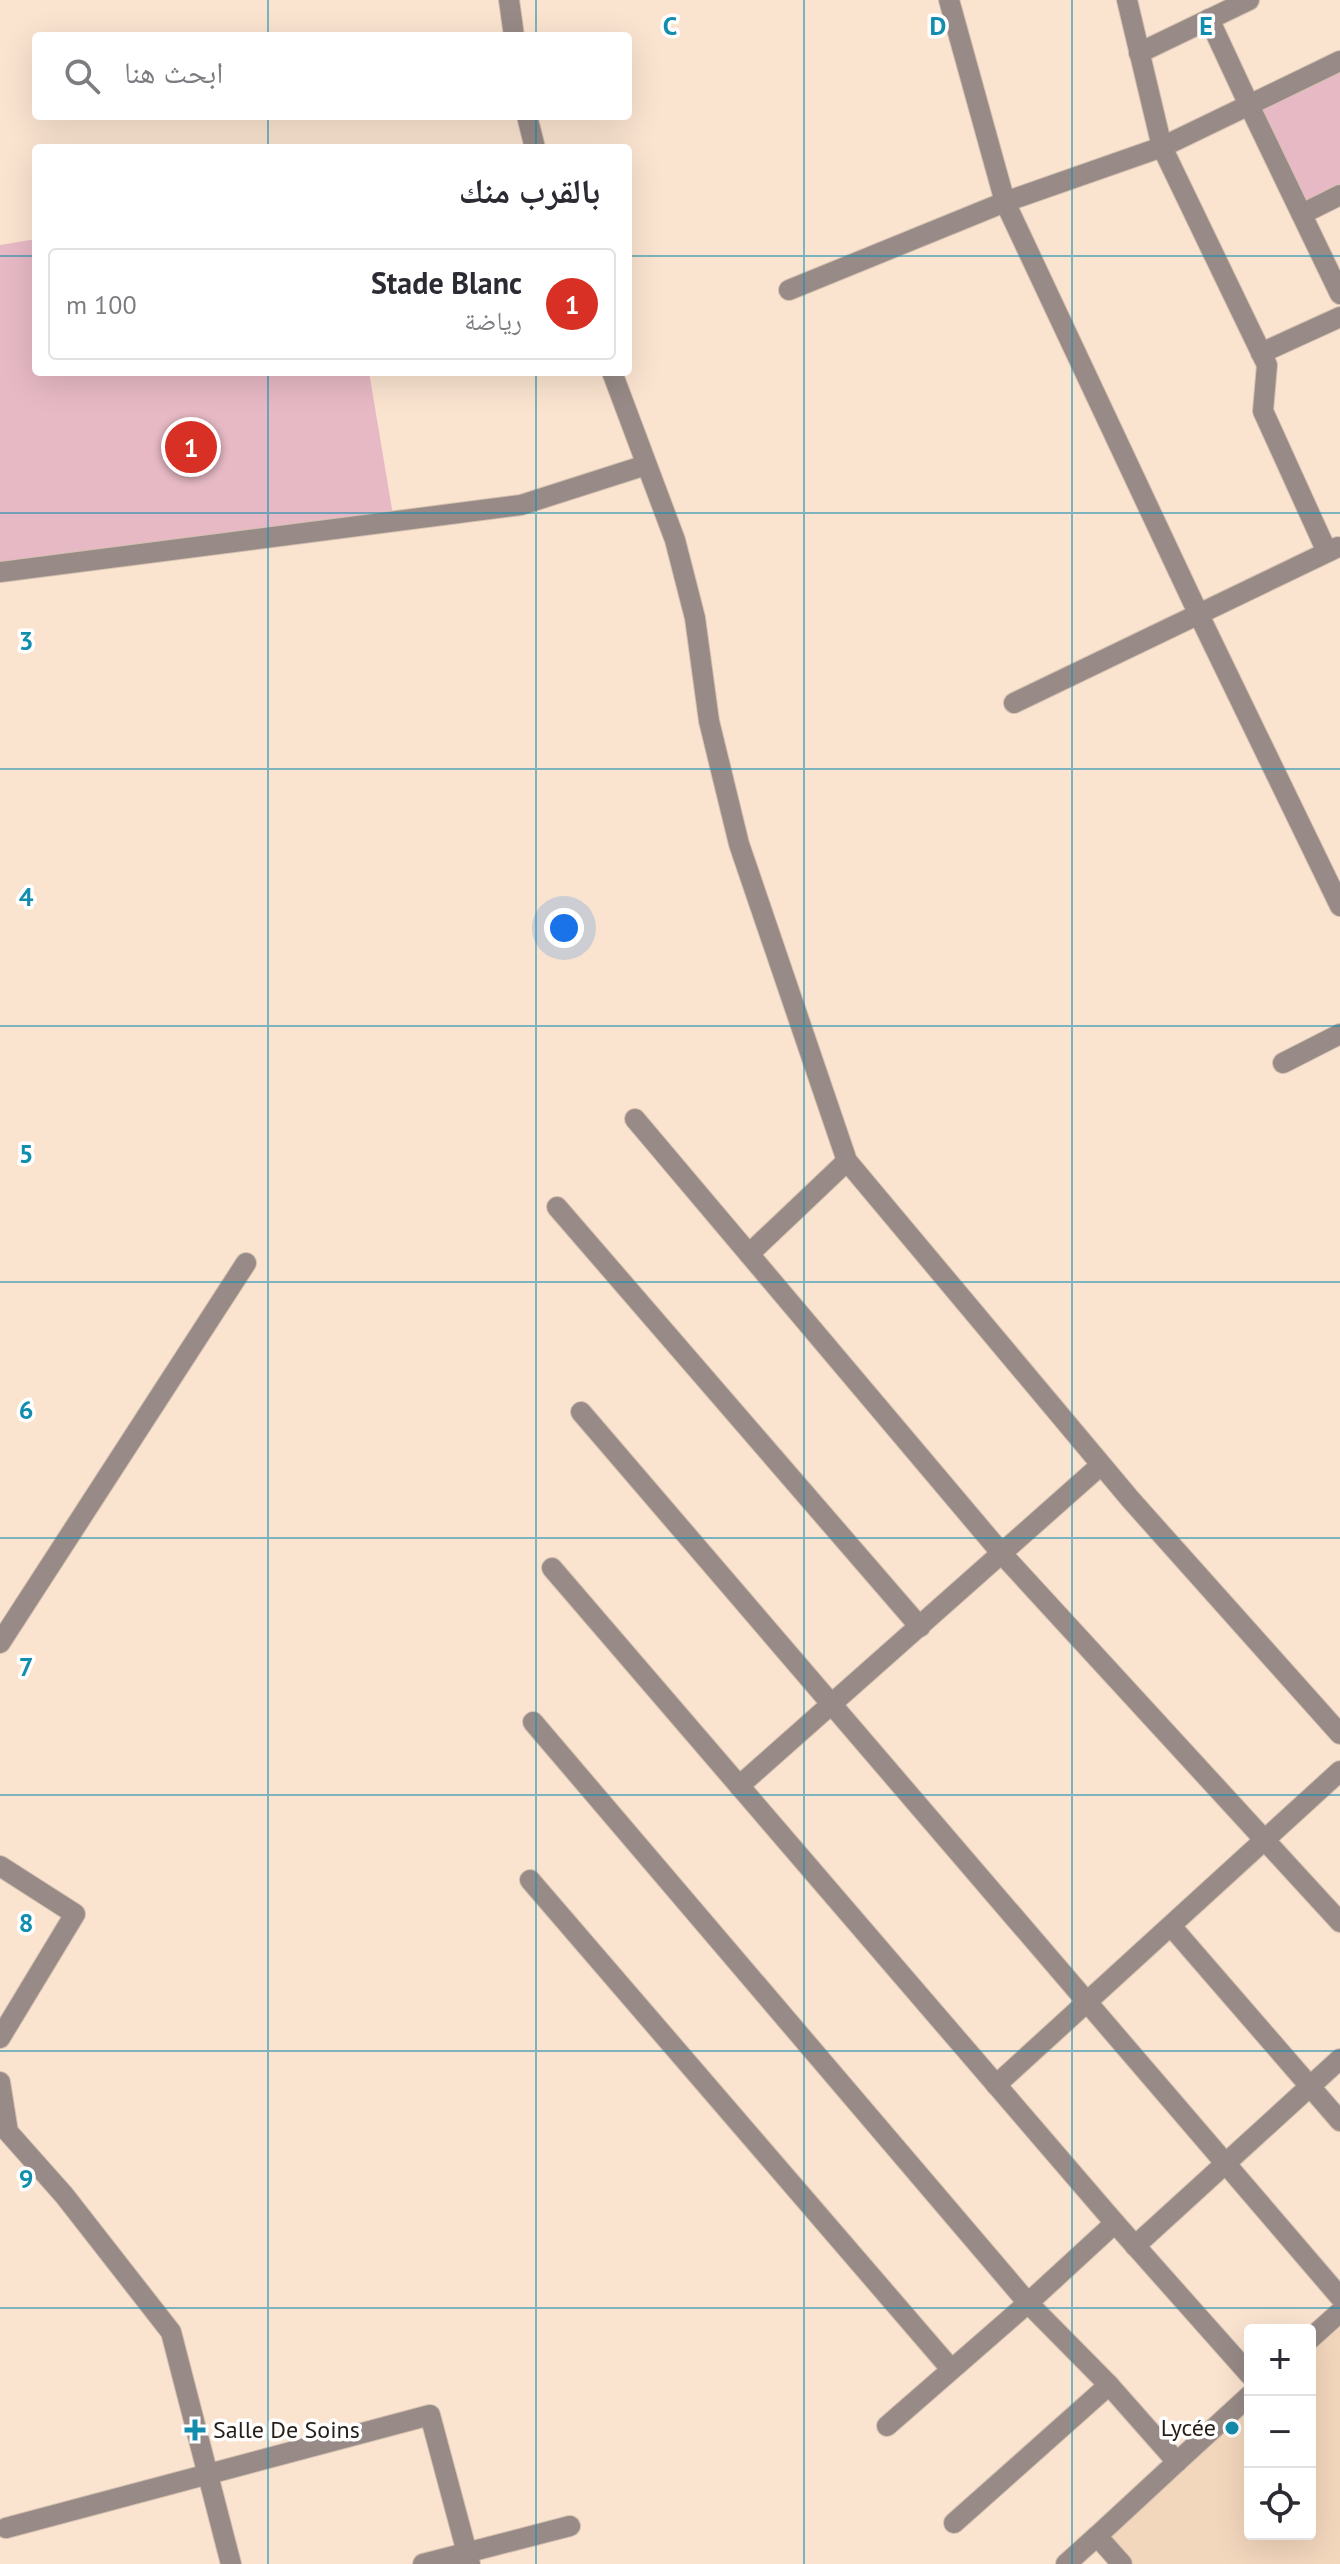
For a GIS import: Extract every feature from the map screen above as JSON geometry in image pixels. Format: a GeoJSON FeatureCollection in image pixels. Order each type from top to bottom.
{"type":"FeatureCollection","features":[{"type":"Feature","properties":{"kind":"street"},"geometry":{"type":"LineString","coordinates":[[509,0],[513,32]]}},
{"type":"Feature","properties":{"kind":"street"},"geometry":{"type":"LineString","coordinates":[[949,0],[1005,202],[1199,615],[1331,867],[1340,906]]}},
{"type":"Feature","properties":{"kind":"street"},"geometry":{"type":"LineString","coordinates":[[1014,703],[1336,551],[1263,411],[1267,365],[1162,147],[1127,0]]}},
{"type":"Feature","properties":{"kind":"street"},"geometry":{"type":"LineString","coordinates":[[1139,53],[1249,0]]}},
{"type":"Feature","properties":{"kind":"street"},"geometry":{"type":"LineString","coordinates":[[1209,19],[1340,294]]}},
{"type":"Feature","properties":{"kind":"street"},"geometry":{"type":"LineString","coordinates":[[789,290],[1005,202],[1162,147],[1340,61]]}},
{"type":"Feature","properties":{"kind":"street"},"geometry":{"type":"LineString","coordinates":[[528,120],[534,144]]}},
{"type":"Feature","properties":{"kind":"street"},"geometry":{"type":"LineString","coordinates":[[1302,214],[1340,195]]}},
{"type":"Feature","properties":{"kind":"street"},"geometry":{"type":"LineString","coordinates":[[1261,353],[1340,317]]}},
{"type":"Feature","properties":{"kind":"street"},"geometry":{"type":"LineString","coordinates":[[613,376],[675,540],[695,618],[709,721],[739,844],[847,1161],[1101,1465],[1340,1734]]}},
{"type":"Feature","properties":{"kind":"street"},"geometry":{"type":"LineString","coordinates":[[0,572],[521,505],[646,465]]}},
{"type":"Feature","properties":{"kind":"street"},"geometry":{"type":"LineString","coordinates":[[1283,1063],[1340,1034]]}},
{"type":"Feature","properties":{"kind":"street"},"geometry":{"type":"LineString","coordinates":[[635,1119],[1003,1555],[1340,1922]]}},
{"type":"Feature","properties":{"kind":"street"},"geometry":{"type":"LineString","coordinates":[[749,1254],[847,1161]]}},
{"type":"Feature","properties":{"kind":"street"},"geometry":{"type":"LineString","coordinates":[[557,1207],[920,1627]]}},
{"type":"Feature","properties":{"kind":"street"},"geometry":{"type":"LineString","coordinates":[[0,1643],[246,1263]]}},
{"type":"Feature","properties":{"kind":"street"},"geometry":{"type":"LineString","coordinates":[[581,1412],[1340,2297]]}},
{"type":"Feature","properties":{"kind":"street"},"geometry":{"type":"LineString","coordinates":[[739,1786],[1101,1465]]}},
{"type":"Feature","properties":{"kind":"street"},"geometry":{"type":"LineString","coordinates":[[552,1568],[1115,2223],[1244,2368]]}},
{"type":"Feature","properties":{"kind":"street"},"geometry":{"type":"LineString","coordinates":[[533,1722],[1028,2303],[1109,2385],[1177,2462]]}},
{"type":"Feature","properties":{"kind":"street"},"geometry":{"type":"LineString","coordinates":[[996,2085],[1340,1771]]}},
{"type":"Feature","properties":{"kind":"street"},"geometry":{"type":"LineString","coordinates":[[0,1866],[75,1914],[0,2038]]}},
{"type":"Feature","properties":{"kind":"street"},"geometry":{"type":"LineString","coordinates":[[530,1880],[951,2369]]}},
{"type":"Feature","properties":{"kind":"street"},"geometry":{"type":"LineString","coordinates":[[1171,1926],[1340,2121]]}},
{"type":"Feature","properties":{"kind":"street"},"geometry":{"type":"LineString","coordinates":[[1135,2246],[1340,2059]]}},
{"type":"Feature","properties":{"kind":"street"},"geometry":{"type":"LineString","coordinates":[[0,2082],[8,2132],[64,2195],[171,2332],[231,2564]]}},
{"type":"Feature","properties":{"kind":"street"},"geometry":{"type":"LineString","coordinates":[[887,2426],[1115,2223]]}},
{"type":"Feature","properties":{"kind":"street"},"geometry":{"type":"LineString","coordinates":[[1316,2334],[1340,2312]]}},
{"type":"Feature","properties":{"kind":"street"},"geometry":{"type":"LineString","coordinates":[[954,2523],[1109,2385]]}},
{"type":"Feature","properties":{"kind":"street"},"geometry":{"type":"LineString","coordinates":[[1066,2564],[1249,2396]]}},
{"type":"Feature","properties":{"kind":"street"},"geometry":{"type":"LineString","coordinates":[[6,2528],[430,2415],[469,2558]]}},
{"type":"Feature","properties":{"kind":"street"},"geometry":{"type":"LineString","coordinates":[[423,2564],[469,2558],[570,2526]]}},
{"type":"Feature","properties":{"kind":"street"},"geometry":{"type":"LineString","coordinates":[[1097,2536],[1122,2564]]}},
{"type":"Feature","properties":{"kind":"shaded area"},"geometry":{"type":"Polygon","coordinates":[[[1340,60],[1340,195],[1302,214],[1249,105],[1340,60]]]}},
{"type":"Feature","properties":{"kind":"shaded area"},"geometry":{"type":"Polygon","coordinates":[[[32,240],[32,376],[370,376],[394,521],[0,572],[0,245],[32,240]]]}},
{"type":"Feature","properties":{"kind":"shaded area","name":"Lycée"},"geometry":{"type":"Polygon","coordinates":[[[1340,2312],[1340,2564],[1122,2564],[1097,2536],[1244,2401],[1244,2540],[1316,2540],[1316,2334],[1340,2312]]]}},
{"type":"Feature","properties":{"kind":"place","name":"Stade Blanc"},"geometry":{"type":"Point","coordinates":[191,447]}},
{"type":"Feature","properties":{"kind":"place","name":"Lycée"},"geometry":{"type":"Point","coordinates":[1232,2428]}},
{"type":"Feature","properties":{"kind":"place","name":"Salle De Soins"},"geometry":{"type":"Point","coordinates":[195,2430]}}]}
